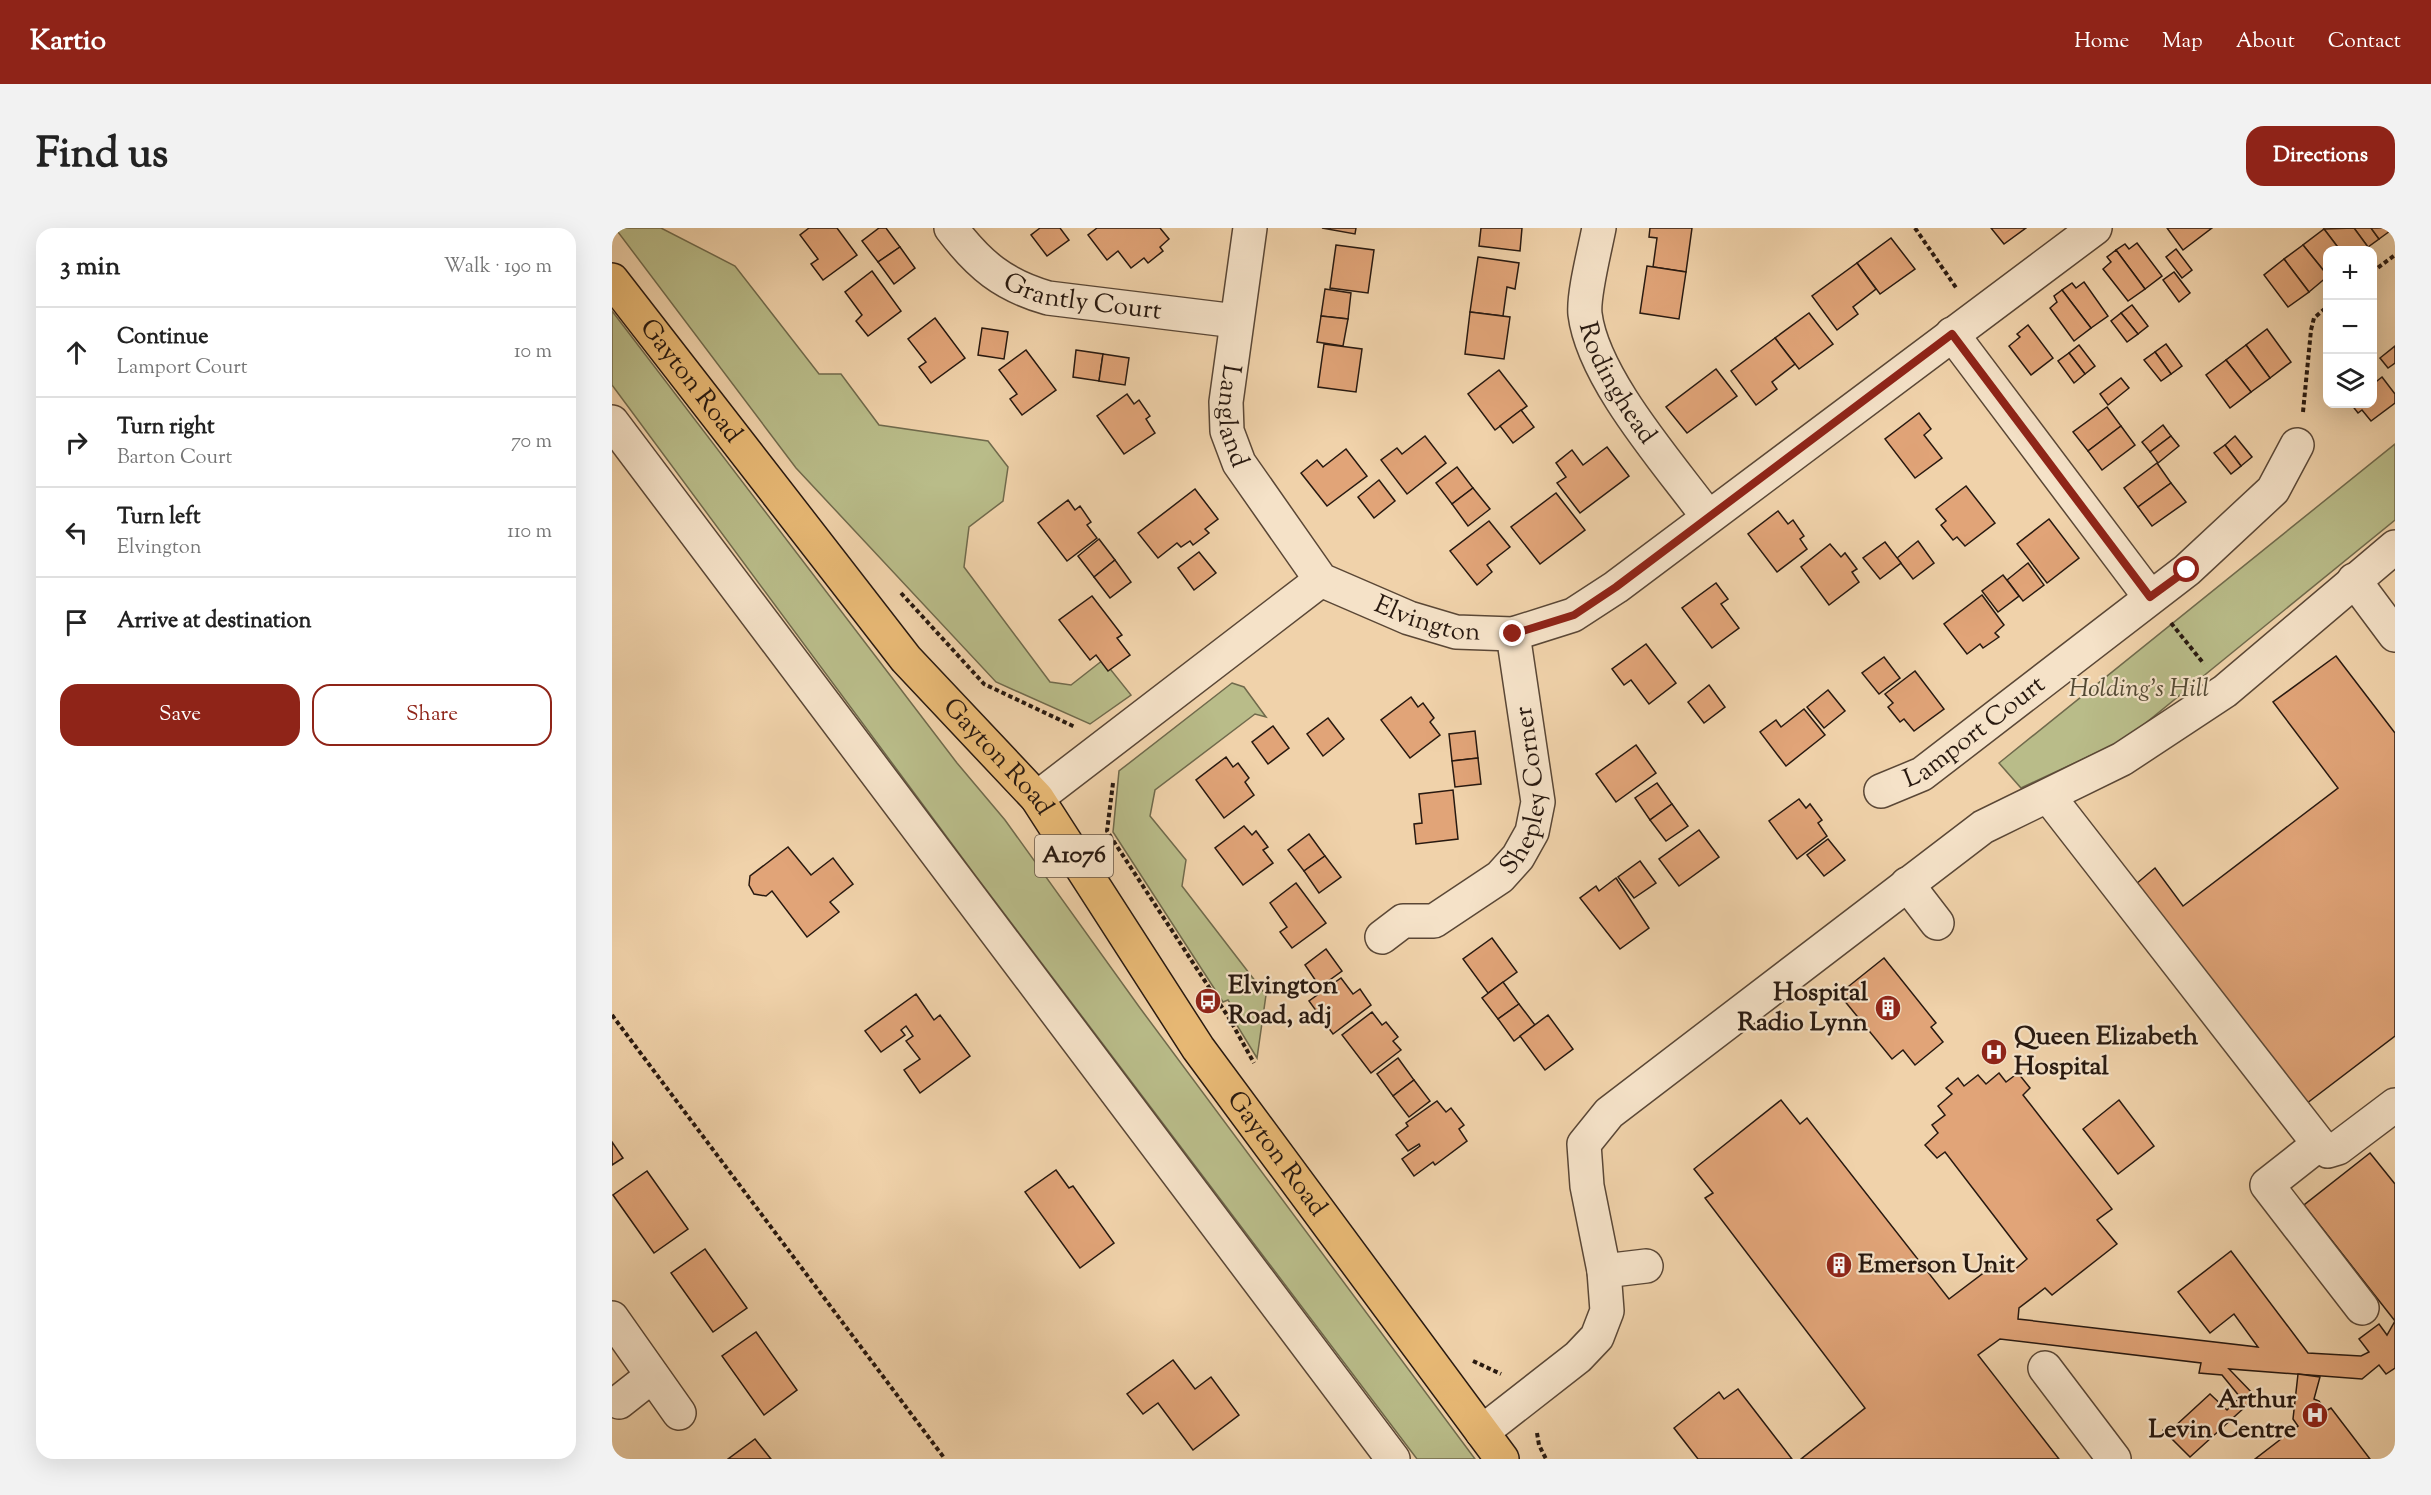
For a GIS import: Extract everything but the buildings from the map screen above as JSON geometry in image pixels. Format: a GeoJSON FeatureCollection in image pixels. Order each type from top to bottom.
{"type":"FeatureCollection","features":[{"type":"Feature","properties":{"kind":"main road","name":"Gayton Road"},"geometry":{"type":"LineString","coordinates":[[612,280],[906,659],[1037,798],[1198,1048],[1502,1459]]}},
{"type":"Feature","properties":{"kind":"street","name":"Grantly Court"},"geometry":{"type":"LineString","coordinates":[[951,228],[978,260],[1004,281],[1027,292],[1048,298],[1236,321]]}},
{"type":"Feature","properties":{"kind":"street","name":"Langland"},"geometry":{"type":"LineString","coordinates":[[1250,228],[1226,402],[1227,430],[1239,463],[1255,489],[1321,580]]}},
{"type":"Feature","properties":{"kind":"street","name":"Rodinghead"},"geometry":{"type":"LineString","coordinates":[[1599,228],[1585,312],[1592,343],[1609,381],[1708,517]]}},
{"type":"Feature","properties":{"kind":"street","name":"Elvington"},"geometry":{"type":"LineString","coordinates":[[1321,580],[1409,618],[1456,632],[1513,634],[1574,615],[1616,587],[2091,229]]}},
{"type":"Feature","properties":{"kind":"street"},"geometry":{"type":"LineString","coordinates":[[1964,326],[2150,597]]}},
{"type":"Feature","properties":{"kind":"street"},"geometry":{"type":"LineString","coordinates":[[612,422],[1393,1459]]}},
{"type":"Feature","properties":{"kind":"street","name":"Lamport Court"},"geometry":{"type":"LineString","coordinates":[[1881,791],[1922,774],[2187,570],[2273,490],[2297,445]]}},
{"type":"Feature","properties":{"kind":"street"},"geometry":{"type":"LineString","coordinates":[[1482,1432],[1578,1357],[1597,1336],[1607,1311],[1604,1271],[1587,1186],[1584,1144],[1610,1113],[1983,827],[2049,797],[2122,759],[2225,690],[2395,548]]}},
{"type":"Feature","properties":{"kind":"street"},"geometry":{"type":"LineString","coordinates":[[1037,798],[1321,580]]}},
{"type":"Feature","properties":{"kind":"street"},"geometry":{"type":"LineString","coordinates":[[2354,580],[2395,635]]}},
{"type":"Feature","properties":{"kind":"street","name":"Shepley Corner"},"geometry":{"type":"LineString","coordinates":[[1382,937],[1403,921],[1434,921],[1500,877],[1518,857],[1532,832],[1538,802],[1513,634]]}},
{"type":"Feature","properties":{"kind":"street"},"geometry":{"type":"LineString","coordinates":[[2049,797],[2319,1144],[2328,1151],[2338,1148],[2395,1105]]}},
{"type":"Feature","properties":{"kind":"street"},"geometry":{"type":"LineString","coordinates":[[1906,884],[1937,923]]}},
{"type":"Feature","properties":{"kind":"street"},"geometry":{"type":"LineString","coordinates":[[2319,1144],[2267,1185],[2362,1308]]}},
{"type":"Feature","properties":{"kind":"street"},"geometry":{"type":"LineString","coordinates":[[1604,1271],[1646,1266]]}},
{"type":"Feature","properties":{"kind":"street"},"geometry":{"type":"LineString","coordinates":[[612,1318],[679,1413]]}},
{"type":"Feature","properties":{"kind":"street"},"geometry":{"type":"LineString","coordinates":[[2045,1368],[2114,1459]]}},
{"type":"Feature","properties":{"kind":"street"},"geometry":{"type":"LineString","coordinates":[[619,1401],[652,1376]]}},
{"type":"Feature","properties":{"kind":"path"},"geometry":{"type":"LineString","coordinates":[[1915,228],[1964,326]]}},
{"type":"Feature","properties":{"kind":"path"},"geometry":{"type":"LineString","coordinates":[[2377,269],[2395,255]]}},
{"type":"Feature","properties":{"kind":"path"},"geometry":{"type":"LineString","coordinates":[[2297,445],[2304,406],[2311,330],[2314,318],[2323,310]]}},
{"type":"Feature","properties":{"kind":"path"},"geometry":{"type":"LineString","coordinates":[[2150,597],[2225,690]]}},
{"type":"Feature","properties":{"kind":"path"},"geometry":{"type":"LineString","coordinates":[[612,1015],[945,1459]]}},
{"type":"Feature","properties":{"kind":"green space"},"geometry":{"type":"Polygon","coordinates":[[[615,228],[661,228],[735,266],[819,374],[841,374],[879,425],[988,441],[1008,467],[1003,501],[969,527],[964,567],[1050,682],[1071,685],[1103,660],[1131,695],[1090,724],[996,682],[796,468],[615,228]]]}},
{"type":"Feature","properties":{"kind":"green space"},"geometry":{"type":"Polygon","coordinates":[[[612,311],[957,763],[1005,820],[1140,1008],[1475,1459],[1417,1459],[975,875],[612,385],[612,311]]]}},
{"type":"Feature","properties":{"kind":"green space","name":"Holding's Hill"},"geometry":{"type":"Polygon","coordinates":[[[2395,444],[2395,520],[2126,739],[2021,788],[1999,763],[2395,444]]]}},
{"type":"Feature","properties":{"kind":"green space"},"geometry":{"type":"Polygon","coordinates":[[[1232,683],[1244,687],[1266,717],[1255,714],[1155,790],[1150,816],[1186,860],[1182,886],[1266,995],[1257,1058],[1235,1022],[1240,1019],[1228,1000],[1223,1002],[1113,832],[1119,771],[1232,683]]]}},
{"type":"Feature","properties":{"kind":"place","name":"Elvington Road, adj"},"geometry":{"type":"Point","coordinates":[1208,1001]}},
{"type":"Feature","properties":{"kind":"place","name":"Hospital Radio Lynn"},"geometry":{"type":"Point","coordinates":[1888,1008]}},
{"type":"Feature","properties":{"kind":"place","name":"Queen Elizabeth Hospital"},"geometry":{"type":"Point","coordinates":[1994,1052]}},
{"type":"Feature","properties":{"kind":"place","name":"Emerson Unit"},"geometry":{"type":"Point","coordinates":[1839,1265]}},
{"type":"Feature","properties":{"kind":"place","name":"Arthur Levin Centre"},"geometry":{"type":"Point","coordinates":[2315,1415]}},
{"type":"Feature","properties":{"kind":"route"},"geometry":{"type":"LineString","coordinates":[[1513,634],[1574,615],[1616,587],[1952,334],[2150,597],[2187,570]]}}]}
